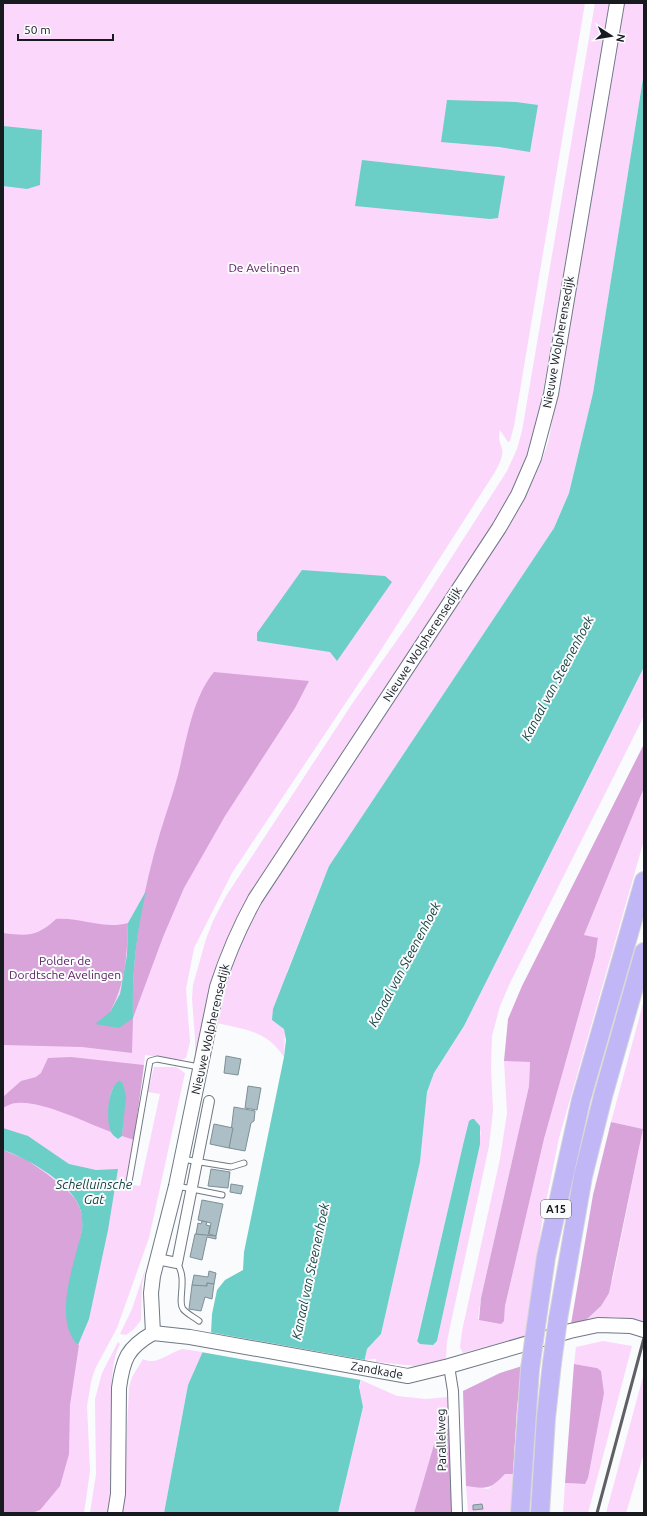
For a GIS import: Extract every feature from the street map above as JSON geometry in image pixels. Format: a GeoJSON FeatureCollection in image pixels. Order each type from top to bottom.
{"type":"FeatureCollection","features":[{"type":"Feature","properties":{"kind":"highway","name":"A15"},"geometry":{"type":"LineString","coordinates":[[520,1513],[530,1369],[546,1257],[581,1100],[644,882]]}},
{"type":"Feature","properties":{"kind":"highway","name":"A15"},"geometry":{"type":"LineString","coordinates":[[540,1513],[552,1363],[558,1319],[583,1176],[601,1105],[644,952]]}},
{"type":"Feature","properties":{"kind":"street","name":"Nieuwe Wolpherensedijk"},"geometry":{"type":"LineString","coordinates":[[153,1333],[151,1293],[157,1260],[176,1186],[218,987],[225,961],[238,930],[255,899],[499,528],[518,495],[534,458],[550,394],[617,3]]}},
{"type":"Feature","properties":{"kind":"street","name":"Nieuwe Wolpherensedijk"},"geometry":{"type":"LineString","coordinates":[[177,1263],[209,1100]]}},
{"type":"Feature","properties":{"kind":"street"},"geometry":{"type":"LineString","coordinates":[[157,1260],[177,1263]]}},
{"type":"Feature","properties":{"kind":"street","name":"Zandkade"},"geometry":{"type":"LineString","coordinates":[[153,1333],[190,1337],[408,1376],[449,1366],[570,1331],[598,1325],[631,1326],[644,1330]]}},
{"type":"Feature","properties":{"kind":"street"},"geometry":{"type":"LineString","coordinates":[[115,1513],[118,1494],[119,1388],[121,1374],[125,1359],[134,1348],[153,1333]]}},
{"type":"Feature","properties":{"kind":"street","name":"Parallelweg"},"geometry":{"type":"LineString","coordinates":[[449,1366],[453,1391],[456,1513]]}},
{"type":"Feature","properties":{"kind":"lane"},"geometry":{"type":"LineString","coordinates":[[129,1182],[150,1061],[157,1059],[200,1068]]}},
{"type":"Feature","properties":{"kind":"lane"},"geometry":{"type":"LineString","coordinates":[[181,1158],[231,1168],[244,1163]]}},
{"type":"Feature","properties":{"kind":"lane"},"geometry":{"type":"LineString","coordinates":[[176,1186],[222,1195]]}},
{"type":"Feature","properties":{"kind":"lane"},"geometry":{"type":"LineString","coordinates":[[177,1263],[183,1279],[181,1306],[188,1314],[199,1321]]}},
{"type":"Feature","properties":{"kind":"green space","name":"De Avelingen"},"geometry":{"type":"Polygon","coordinates":[[[3,3],[585,3],[514,426],[510,441],[508,442],[500,430],[499,438],[502,455],[495,472],[379,653],[232,873],[194,948],[186,989],[190,1042],[186,1058],[181,1060],[145,1055],[144,1065],[141,1065],[127,1137],[134,1140],[126,1184],[140,1186],[160,1094],[148,1092],[154,1067],[176,1067],[185,1073],[149,1238],[117,1328],[95,1369],[91,1382],[87,1406],[90,1471],[84,1513],[3,1513],[3,3]]]}},
{"type":"Feature","properties":{"kind":"green space"},"geometry":{"type":"Polygon","coordinates":[[[595,3],[610,3],[539,415],[531,447],[511,493],[491,530],[323,781],[238,915],[217,962],[197,1054],[195,1054],[192,998],[193,985],[206,939],[213,921],[226,896],[354,701],[414,616],[507,471],[517,449],[522,431],[595,3]]]}},
{"type":"Feature","properties":{"kind":"green space"},"geometry":{"type":"Polygon","coordinates":[[[624,3],[644,3],[644,72],[593,393],[569,493],[554,528],[329,866],[287,972],[284,1057],[270,1041],[263,1036],[255,1032],[217,1023],[230,966],[258,904],[500,540],[521,504],[540,466],[549,439],[624,3]]]}},
{"type":"Feature","properties":{"kind":"green space"},"geometry":{"type":"Polygon","coordinates":[[[644,667],[644,716],[510,983],[500,1006],[492,1036],[491,1067],[493,1111],[489,1146],[447,1341],[446,1359],[415,1366],[376,1362],[376,1359],[365,1360],[367,1349],[381,1334],[420,1162],[427,1092],[434,1073],[464,1026],[644,667]],[[481,1131],[463,1145],[417,1341],[437,1341],[475,1167],[481,1131]]]}},
{"type":"Feature","properties":{"kind":"green space"},"geometry":{"type":"Polygon","coordinates":[[[214,672],[309,681],[295,708],[225,816],[184,888],[163,937],[133,1018],[136,948],[148,878],[178,775],[191,721],[206,683],[214,672]]]}},
{"type":"Feature","properties":{"kind":"green space"},"geometry":{"type":"Polygon","coordinates":[[[644,744],[644,788],[584,935],[598,938],[595,957],[544,1139],[505,1306],[504,1321],[501,1324],[479,1320],[481,1298],[529,1086],[530,1062],[504,1061],[508,1019],[522,986],[644,744]]]}},
{"type":"Feature","properties":{"kind":"green space"},"geometry":{"type":"Polygon","coordinates":[[[644,788],[644,840],[559,1138],[542,1222],[526,1336],[463,1353],[460,1347],[462,1331],[500,1159],[507,1113],[504,1061],[530,1062],[529,1086],[481,1298],[478,1319],[504,1321],[505,1306],[544,1139],[595,957],[598,939],[584,935],[644,788]]]}},
{"type":"Feature","properties":{"kind":"green space","name":"Polder de Dordtsche Avelingen"},"geometry":{"type":"Polygon","coordinates":[[[56,919],[110,925],[128,923],[125,969],[119,990],[110,1012],[133,1018],[132,1053],[82,1047],[3,1045],[3,933],[19,935],[31,934],[43,929],[56,919]]]}},
{"type":"Feature","properties":{"kind":"green space"},"geometry":{"type":"Polygon","coordinates":[[[644,1000],[643,1322],[615,1317],[586,1320],[601,1306],[613,1278],[643,1129],[611,1122],[644,1000]]]}},
{"type":"Feature","properties":{"kind":"green space"},"geometry":{"type":"Polygon","coordinates":[[[71,1057],[144,1065],[134,1140],[122,1136],[125,1097],[123,1083],[119,1082],[112,1091],[110,1097],[109,1112],[111,1132],[51,1108],[38,1105],[15,1103],[3,1108],[3,1097],[21,1081],[36,1077],[41,1073],[48,1058],[71,1057]]]}},
{"type":"Feature","properties":{"kind":"green space"},"geometry":{"type":"Polygon","coordinates":[[[611,1122],[643,1129],[609,1293],[601,1306],[586,1320],[571,1324],[593,1195],[611,1122]]]}},
{"type":"Feature","properties":{"kind":"green space"},"geometry":{"type":"Polygon","coordinates":[[[3,1150],[27,1160],[68,1191],[76,1200],[83,1220],[66,1307],[79,1345],[70,1405],[69,1454],[60,1486],[40,1510],[32,1513],[3,1513],[3,1150]]]}},
{"type":"Feature","properties":{"kind":"green space"},"geometry":{"type":"Polygon","coordinates":[[[146,1267],[142,1284],[141,1320],[134,1329],[126,1335],[120,1334],[132,1309],[146,1267]]]}},
{"type":"Feature","properties":{"kind":"green space"},"geometry":{"type":"Polygon","coordinates":[[[603,1341],[632,1346],[588,1513],[563,1513],[565,1483],[584,1484],[597,1368],[574,1364],[576,1347],[603,1341]]]}},
{"type":"Feature","properties":{"kind":"green space"},"geometry":{"type":"Polygon","coordinates":[[[118,1342],[120,1344],[114,1361],[112,1378],[109,1513],[90,1513],[96,1474],[95,1399],[102,1373],[118,1342]]]}},
{"type":"Feature","properties":{"kind":"green space"},"geometry":{"type":"Polygon","coordinates":[[[182,1349],[203,1352],[188,1385],[164,1513],[121,1513],[124,1488],[129,1387],[132,1377],[143,1359],[148,1361],[158,1360],[182,1349]]]}},
{"type":"Feature","properties":{"kind":"green space"},"geometry":{"type":"Polygon","coordinates":[[[574,1364],[597,1368],[601,1371],[604,1393],[588,1478],[585,1484],[565,1483],[574,1364]]]}},
{"type":"Feature","properties":{"kind":"green space"},"geometry":{"type":"Polygon","coordinates":[[[522,1366],[517,1408],[513,1474],[505,1474],[488,1487],[479,1488],[466,1486],[463,1391],[500,1373],[522,1366]]]}},
{"type":"Feature","properties":{"kind":"green space"},"geometry":{"type":"Polygon","coordinates":[[[644,1373],[644,1453],[626,1513],[606,1513],[644,1373]]]}},
{"type":"Feature","properties":{"kind":"green space"},"geometry":{"type":"Polygon","coordinates":[[[361,1380],[397,1396],[426,1399],[447,1397],[449,1428],[435,1441],[414,1513],[338,1513],[363,1407],[359,1391],[361,1380]]]}},
{"type":"Feature","properties":{"kind":"green space"},"geometry":{"type":"Polygon","coordinates":[[[449,1428],[452,1513],[414,1513],[435,1441],[449,1428]]]}},
{"type":"Feature","properties":{"kind":"green space"},"geometry":{"type":"Polygon","coordinates":[[[505,1474],[513,1474],[511,1513],[468,1513],[466,1486],[488,1489],[505,1474]]]}},
{"type":"Feature","properties":{"kind":"water","name":"Kanaal van Steenenhoek"},"geometry":{"type":"Polygon","coordinates":[[[644,72],[644,667],[464,1026],[434,1073],[427,1092],[420,1162],[381,1334],[367,1349],[359,1387],[363,1407],[338,1513],[164,1513],[188,1385],[211,1333],[212,1314],[217,1290],[225,1280],[243,1270],[244,1252],[284,1057],[286,1040],[284,1029],[272,1020],[273,1009],[329,866],[554,528],[569,493],[593,393],[644,72]]]}},
{"type":"Feature","properties":{"kind":"water"},"geometry":{"type":"Polygon","coordinates":[[[447,100],[516,102],[538,105],[530,152],[499,147],[441,142],[447,100]]]}},
{"type":"Feature","properties":{"kind":"water"},"geometry":{"type":"Polygon","coordinates":[[[3,126],[42,130],[40,185],[27,189],[3,186],[3,126]]]}},
{"type":"Feature","properties":{"kind":"water"},"geometry":{"type":"Polygon","coordinates":[[[362,160],[505,176],[498,218],[490,219],[355,206],[362,160]]]}},
{"type":"Feature","properties":{"kind":"water"},"geometry":{"type":"Polygon","coordinates":[[[302,570],[385,576],[392,582],[337,661],[330,652],[257,641],[257,633],[302,570]]]}},
{"type":"Feature","properties":{"kind":"water"},"geometry":{"type":"Polygon","coordinates":[[[146,891],[135,954],[133,1018],[119,1028],[95,1024],[110,1012],[120,994],[127,955],[128,923],[146,891]]]}},
{"type":"Feature","properties":{"kind":"water"},"geometry":{"type":"Polygon","coordinates":[[[119,1081],[123,1083],[126,1097],[122,1136],[118,1139],[113,1135],[109,1127],[108,1112],[112,1090],[119,1081]]]}},
{"type":"Feature","properties":{"kind":"water"},"geometry":{"type":"Polygon","coordinates":[[[474,1119],[480,1126],[480,1144],[437,1341],[433,1345],[420,1344],[417,1341],[463,1145],[469,1121],[474,1119]]]}},
{"type":"Feature","properties":{"kind":"water","name":"Schelluinsche Gat"},"geometry":{"type":"Polygon","coordinates":[[[3,1128],[28,1136],[69,1164],[96,1170],[118,1169],[108,1230],[89,1319],[78,1345],[70,1334],[66,1306],[71,1274],[82,1230],[80,1208],[70,1192],[53,1177],[22,1158],[3,1150],[3,1128]]]}},
{"type":"Feature","properties":{"kind":"pier"},"geometry":{"type":"Polygon","coordinates":[[[209,1332],[365,1360],[361,1380],[201,1352],[209,1332]]]}},
{"type":"Feature","properties":{"kind":"building"},"geometry":{"type":"Polygon","coordinates":[[[226,1056],[241,1059],[238,1075],[224,1073],[226,1056]]]}},
{"type":"Feature","properties":{"kind":"building"},"geometry":{"type":"Polygon","coordinates":[[[248,1086],[261,1088],[257,1110],[245,1108],[248,1086]]]}},
{"type":"Feature","properties":{"kind":"building"},"geometry":{"type":"Polygon","coordinates":[[[234,1107],[255,1111],[254,1121],[251,1123],[245,1151],[229,1148],[234,1107]]]}},
{"type":"Feature","properties":{"kind":"building"},"geometry":{"type":"Polygon","coordinates":[[[214,1124],[233,1128],[229,1148],[210,1144],[214,1124]]]}},
{"type":"Feature","properties":{"kind":"building"},"geometry":{"type":"Polygon","coordinates":[[[211,1169],[230,1172],[228,1188],[208,1186],[211,1169]]]}},
{"type":"Feature","properties":{"kind":"building"},"geometry":{"type":"Polygon","coordinates":[[[231,1184],[243,1186],[241,1194],[230,1192],[231,1184]]]}},
{"type":"Feature","properties":{"kind":"building"},"geometry":{"type":"Polygon","coordinates":[[[202,1200],[223,1204],[216,1236],[209,1234],[211,1223],[198,1220],[202,1200]]]}},
{"type":"Feature","properties":{"kind":"building"},"geometry":{"type":"Polygon","coordinates":[[[202,1221],[207,1222],[206,1225],[210,1226],[208,1236],[196,1234],[198,1223],[201,1224],[202,1221]]]}},
{"type":"Feature","properties":{"kind":"building"},"geometry":{"type":"Polygon","coordinates":[[[195,1234],[216,1236],[216,1239],[207,1237],[202,1260],[190,1257],[195,1234]]]}},
{"type":"Feature","properties":{"kind":"building"},"geometry":{"type":"Polygon","coordinates":[[[209,1271],[216,1273],[214,1284],[207,1283],[207,1286],[201,1287],[192,1285],[194,1275],[208,1277],[209,1271]]]}},
{"type":"Feature","properties":{"kind":"building"},"geometry":{"type":"Polygon","coordinates":[[[207,1283],[214,1284],[212,1299],[205,1297],[201,1311],[189,1309],[192,1285],[207,1286],[207,1283]]]}},
{"type":"Feature","properties":{"kind":"building"},"geometry":{"type":"Polygon","coordinates":[[[482,1504],[483,1509],[473,1510],[473,1505],[482,1504]]]}},
{"type":"Feature","properties":{"kind":"railway"},"geometry":{"type":"LineString","coordinates":[[597,1513],[644,1338]]}}]}
